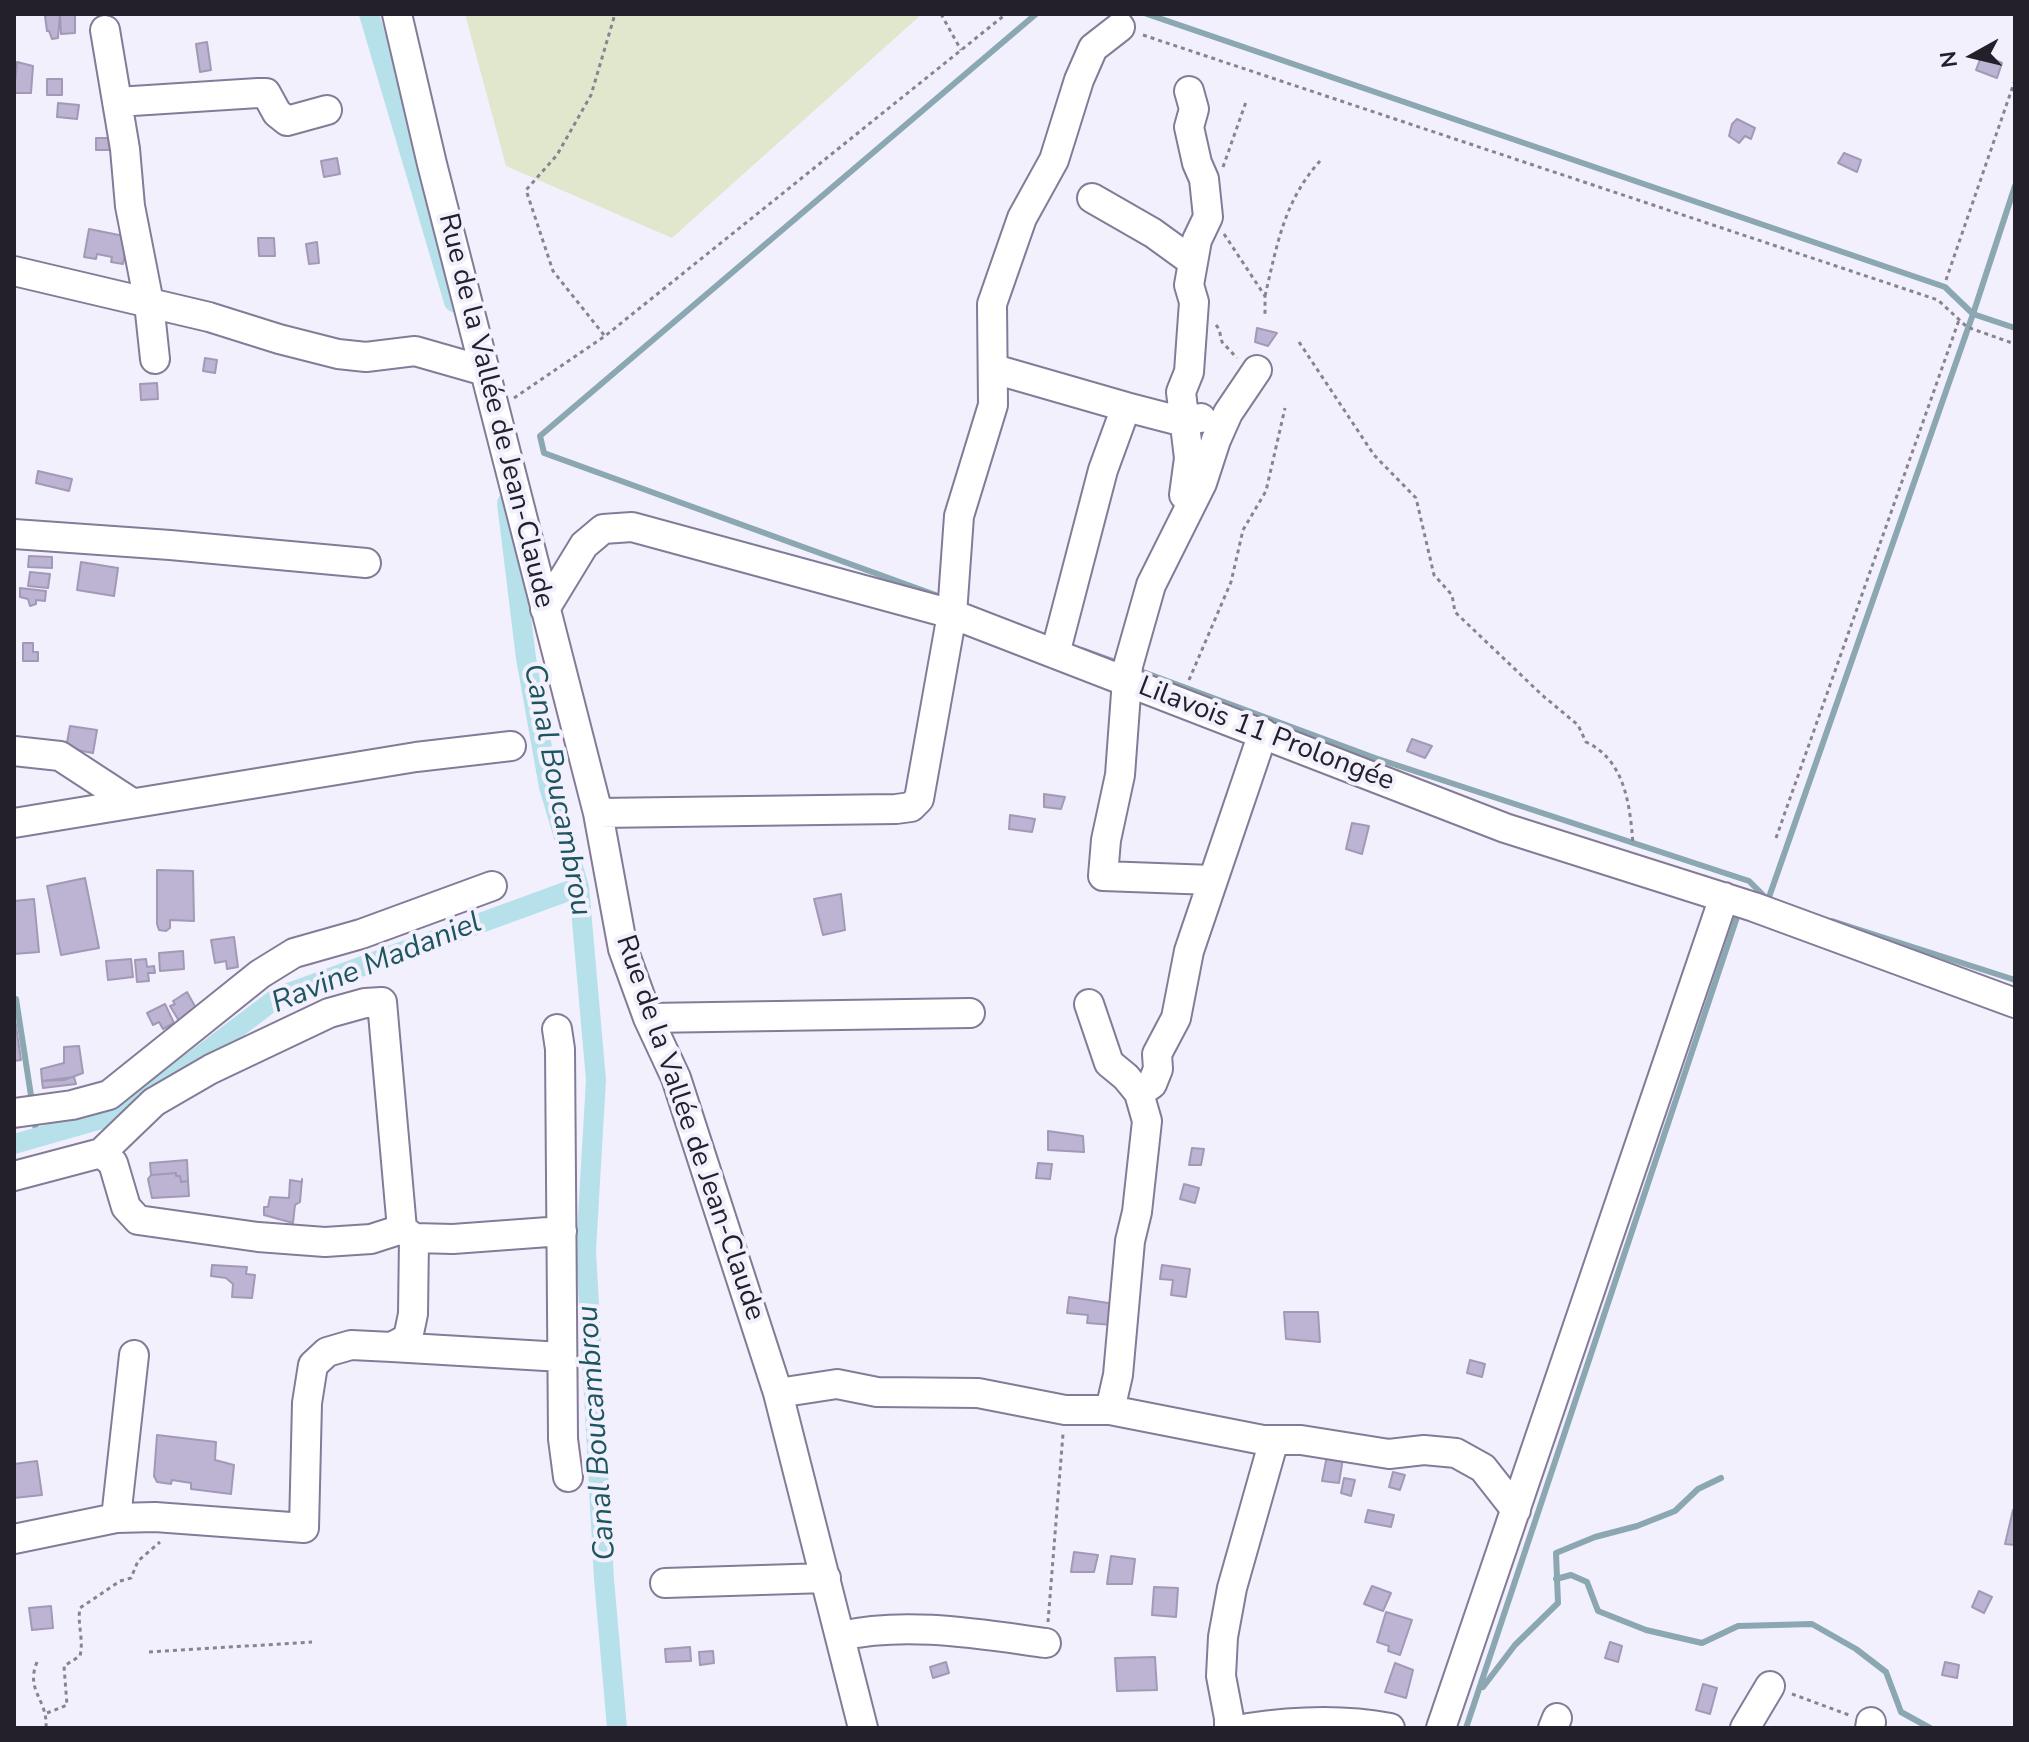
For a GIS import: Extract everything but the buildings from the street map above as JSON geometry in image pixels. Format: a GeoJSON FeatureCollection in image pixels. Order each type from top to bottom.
{"type":"FeatureCollection","features":[{"type":"Feature","properties":{"kind":"street","name":"Rue de la Vallée de Jean-Claude"},"geometry":{"type":"LineString","coordinates":[[397,14],[432,164],[598,813],[623,949],[648,1018],[676,1078],[778,1393],[863,1728]]}},
{"type":"Feature","properties":{"kind":"street"},"geometry":{"type":"LineString","coordinates":[[598,813],[896,809],[911,807],[919,799],[952,614],[959,516],[993,405],[992,304],[1022,218],[1054,160],[1079,80],[1093,48],[1120,27]]}},
{"type":"Feature","properties":{"kind":"street"},"geometry":{"type":"LineString","coordinates":[[105,30],[125,149],[130,206],[149,303],[155,359]]}},
{"type":"Feature","properties":{"kind":"street"},"geometry":{"type":"LineString","coordinates":[[1180,528],[1189,458],[1181,392],[1189,372],[1194,302],[1189,285],[1197,240],[1208,217],[1204,179],[1189,127],[1194,109],[1189,91]]}},
{"type":"Feature","properties":{"kind":"street"},"geometry":{"type":"LineString","coordinates":[[117,102],[266,93],[277,113],[287,121],[327,110]]}},
{"type":"Feature","properties":{"kind":"street"},"geometry":{"type":"LineString","coordinates":[[1092,198],[1153,233],[1193,262]]}},
{"type":"Feature","properties":{"kind":"street"},"geometry":{"type":"LineString","coordinates":[[14,271],[209,317],[338,354],[366,357],[415,351],[485,371]]}},
{"type":"Feature","properties":{"kind":"street"},"geometry":{"type":"LineString","coordinates":[[994,369],[1184,421],[1215,416],[1223,422]]}},
{"type":"Feature","properties":{"kind":"street"},"geometry":{"type":"LineString","coordinates":[[1212,880],[1103,876],[1106,840],[1120,775],[1128,666],[1151,585],[1202,483],[1223,422],[1255,374]]}},
{"type":"Feature","properties":{"kind":"street"},"geometry":{"type":"LineString","coordinates":[[1055,654],[1103,470],[1126,407]]}},
{"type":"Feature","properties":{"kind":"street","name":"Lilavois 11 Prolongée"},"geometry":{"type":"LineString","coordinates":[[545,609],[584,545],[603,529],[632,527],[952,614],[1505,828],[1754,907],[2015,1003]]}},
{"type":"Feature","properties":{"kind":"street"},"geometry":{"type":"LineString","coordinates":[[14,534],[366,563]]}},
{"type":"Feature","properties":{"kind":"street"},"geometry":{"type":"LineString","coordinates":[[1139,1093],[1152,1084],[1158,1069],[1157,1054],[1176,1018],[1189,951],[1263,733]]}},
{"type":"Feature","properties":{"kind":"street"},"geometry":{"type":"LineString","coordinates":[[14,823],[416,757],[511,746]]}},
{"type":"Feature","properties":{"kind":"street"},"geometry":{"type":"LineString","coordinates":[[14,751],[60,756],[132,803]]}},
{"type":"Feature","properties":{"kind":"street"},"geometry":{"type":"LineString","coordinates":[[14,1113],[72,1105],[109,1095],[260,974],[294,953],[361,934],[492,886]]}},
{"type":"Feature","properties":{"kind":"street"},"geometry":{"type":"LineString","coordinates":[[1441,1728],[1724,897]]}},
{"type":"Feature","properties":{"kind":"street"},"geometry":{"type":"LineString","coordinates":[[14,1176],[101,1153],[154,1102],[211,1069],[329,1013],[365,1003],[382,1002],[408,1234],[413,1314],[408,1338],[392,1347]]}},
{"type":"Feature","properties":{"kind":"street"},"geometry":{"type":"LineString","coordinates":[[1089,1004],[1109,1063],[1139,1093],[1147,1121],[1137,1212],[1130,1241],[1122,1342],[1110,1410]]}},
{"type":"Feature","properties":{"kind":"street"},"geometry":{"type":"LineString","coordinates":[[648,1018],[970,1013]]}},
{"type":"Feature","properties":{"kind":"street"},"geometry":{"type":"LineString","coordinates":[[557,1029],[560,1049],[563,1439],[568,1477]]}},
{"type":"Feature","properties":{"kind":"street"},"geometry":{"type":"LineString","coordinates":[[101,1153],[113,1163],[126,1207],[138,1220],[258,1237],[325,1242],[408,1234],[453,1239],[562,1231]]}},
{"type":"Feature","properties":{"kind":"street"},"geometry":{"type":"LineString","coordinates":[[14,1539],[116,1518],[185,1519],[304,1528],[307,1403],[313,1365],[327,1352],[351,1345],[562,1357]]}},
{"type":"Feature","properties":{"kind":"street"},"geometry":{"type":"LineString","coordinates":[[116,1518],[134,1355]]}},
{"type":"Feature","properties":{"kind":"street"},"geometry":{"type":"LineString","coordinates":[[778,1393],[837,1384],[877,1392],[978,1393],[1065,1410],[1110,1410],[1274,1440],[1301,1440],[1389,1454],[1424,1450],[1456,1453],[1483,1468],[1516,1510]]}},
{"type":"Feature","properties":{"kind":"street"},"geometry":{"type":"LineString","coordinates":[[1229,1728],[1221,1676],[1223,1637],[1232,1588],[1274,1440]]}},
{"type":"Feature","properties":{"kind":"street"},"geometry":{"type":"LineString","coordinates":[[665,1583],[826,1578]]}},
{"type":"Feature","properties":{"kind":"street"},"geometry":{"type":"LineString","coordinates":[[841,1636],[871,1629],[911,1628],[1046,1643]]}},
{"type":"Feature","properties":{"kind":"street"},"geometry":{"type":"LineString","coordinates":[[1745,1728],[1770,1686]]}},
{"type":"Feature","properties":{"kind":"street"},"geometry":{"type":"LineString","coordinates":[[1248,1728],[1327,1722],[1364,1723],[1390,1728]]}},
{"type":"Feature","properties":{"kind":"path"},"geometry":{"type":"LineString","coordinates":[[605,336],[553,271],[526,190],[557,155],[591,95],[615,14]]}},
{"type":"Feature","properties":{"kind":"path"},"geometry":{"type":"LineString","coordinates":[[941,14],[961,50]]}},
{"type":"Feature","properties":{"kind":"path"},"geometry":{"type":"LineString","coordinates":[[495,410],[605,336],[1006,14]]}},
{"type":"Feature","properties":{"kind":"path"},"geometry":{"type":"LineString","coordinates":[[1120,27],[1938,300],[1967,327],[2015,344]]}},
{"type":"Feature","properties":{"kind":"path"},"geometry":{"type":"LineString","coordinates":[[1946,280],[2015,80]]}},
{"type":"Feature","properties":{"kind":"path"},"geometry":{"type":"LineString","coordinates":[[1221,172],[1247,99]]}},
{"type":"Feature","properties":{"kind":"path"},"geometry":{"type":"LineString","coordinates":[[1265,314],[1265,296],[1280,228],[1301,182],[1320,161]]}},
{"type":"Feature","properties":{"kind":"path"},"geometry":{"type":"LineString","coordinates":[[1207,208],[1265,296]]}},
{"type":"Feature","properties":{"kind":"path"},"geometry":{"type":"LineString","coordinates":[[1194,302],[1219,329],[1222,342],[1255,374]]}},
{"type":"Feature","properties":{"kind":"path"},"geometry":{"type":"LineString","coordinates":[[1776,838],[1959,320]]}},
{"type":"Feature","properties":{"kind":"path"},"geometry":{"type":"LineString","coordinates":[[1299,342],[1374,455],[1416,498],[1434,575],[1452,595],[1455,612],[1578,725],[1586,742],[1601,749],[1618,772],[1630,802],[1633,844]]}},
{"type":"Feature","properties":{"kind":"path"},"geometry":{"type":"LineString","coordinates":[[1180,702],[1231,582],[1243,530],[1266,491],[1285,408]]}},
{"type":"Feature","properties":{"kind":"path"},"geometry":{"type":"LineString","coordinates":[[1046,1643],[1065,1410]]}},
{"type":"Feature","properties":{"kind":"path"},"geometry":{"type":"LineString","coordinates":[[47,1713],[67,1705],[64,1666],[80,1656],[83,1633],[79,1620],[80,1608],[120,1581],[131,1578],[138,1561],[185,1519]]}},
{"type":"Feature","properties":{"kind":"path"},"geometry":{"type":"LineString","coordinates":[[149,1652],[312,1642]]}},
{"type":"Feature","properties":{"kind":"path"},"geometry":{"type":"LineString","coordinates":[[37,1662],[32,1681],[47,1713],[46,1728]]}},
{"type":"Feature","properties":{"kind":"path"},"geometry":{"type":"LineString","coordinates":[[1770,1686],[1871,1725]]}},
{"type":"Feature","properties":{"kind":"green space"},"geometry":{"type":"Polygon","coordinates":[[[465,14],[922,14],[672,238],[506,166],[465,14]]]}},
{"type":"Feature","properties":{"kind":"waterway","name":"Canal Boucambrou"},"geometry":{"type":"LineString","coordinates":[[369,14],[454,302]]}},
{"type":"Feature","properties":{"kind":"waterway"},"geometry":{"type":"LineString","coordinates":[[941,597],[544,453],[540,436],[1036,14]]}},
{"type":"Feature","properties":{"kind":"waterway"},"geometry":{"type":"LineString","coordinates":[[1147,14],[1945,287],[1973,314],[2015,328]]}},
{"type":"Feature","properties":{"kind":"waterway"},"geometry":{"type":"LineString","coordinates":[[1768,900],[2015,186]]}},
{"type":"Feature","properties":{"kind":"waterway","name":"Canal Boucambrou"},"geometry":{"type":"LineString","coordinates":[[507,503],[526,658],[549,787],[579,887],[596,1080],[586,1250],[604,1579],[617,1728]]}},
{"type":"Feature","properties":{"kind":"waterway"},"geometry":{"type":"LineString","coordinates":[[1082,650],[1121,664]]}},
{"type":"Feature","properties":{"kind":"waterway"},"geometry":{"type":"LineString","coordinates":[[1135,669],[1375,758],[1749,881],[1768,900]]}},
{"type":"Feature","properties":{"kind":"waterway","name":"Ravine Madaniel"},"geometry":{"type":"LineString","coordinates":[[14,1144],[109,1117],[163,1084],[278,997],[579,887]]}},
{"type":"Feature","properties":{"kind":"waterway"},"geometry":{"type":"LineString","coordinates":[[1466,1728],[1739,911]]}},
{"type":"Feature","properties":{"kind":"waterway"},"geometry":{"type":"LineString","coordinates":[[1832,921],[2015,980]]}},
{"type":"Feature","properties":{"kind":"waterway"},"geometry":{"type":"LineString","coordinates":[[16,999],[32,1102]]}},
{"type":"Feature","properties":{"kind":"waterway"},"geometry":{"type":"LineString","coordinates":[[34,1117],[37,1138]]}},
{"type":"Feature","properties":{"kind":"waterway"},"geometry":{"type":"LineString","coordinates":[[1483,1687],[1515,1645],[1558,1603],[1556,1553],[1675,1511],[1698,1489],[1721,1478]]}},
{"type":"Feature","properties":{"kind":"waterway"},"geometry":{"type":"LineString","coordinates":[[1556,1579],[1571,1575],[1587,1582],[1598,1611],[1646,1630],[1702,1643],[1738,1626],[1812,1624],[1856,1649],[1886,1672],[1901,1712],[1930,1728]]}}]}
